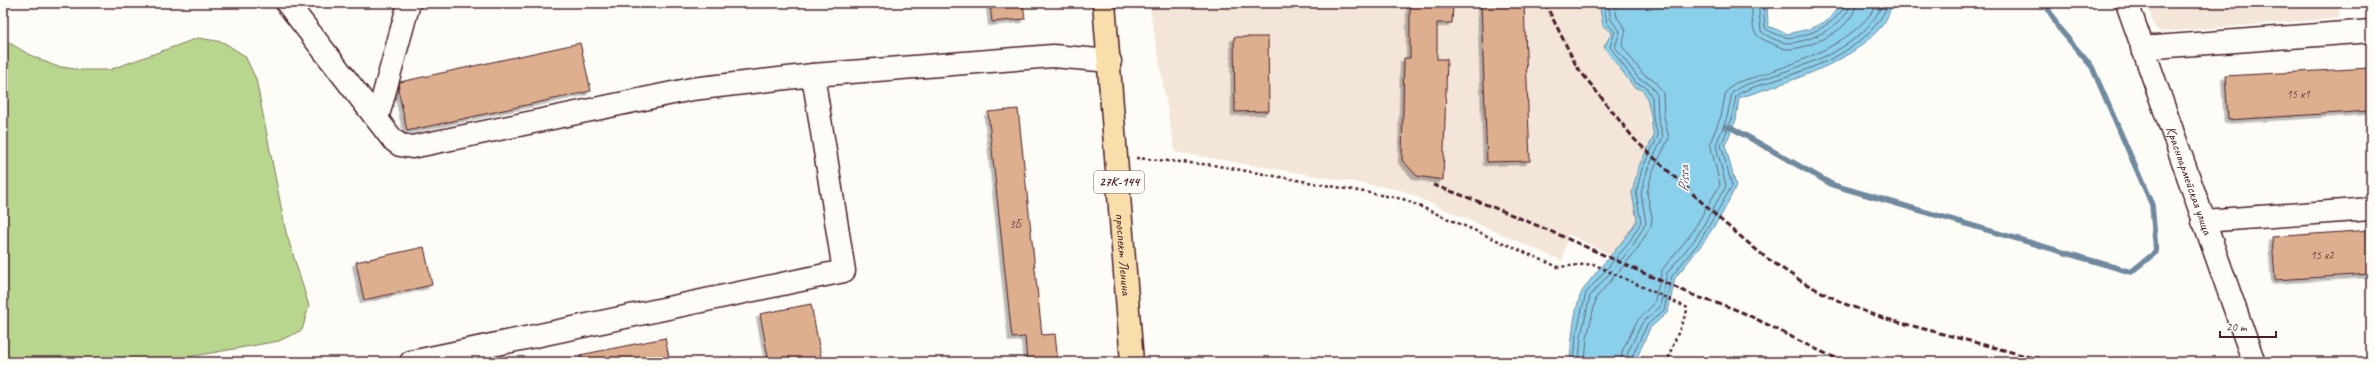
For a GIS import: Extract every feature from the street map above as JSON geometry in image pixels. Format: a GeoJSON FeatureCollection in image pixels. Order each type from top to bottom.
{"type":"FeatureCollection","features":[{"type":"Feature","properties":{"kind":"main road","name":"проспект Ленина"},"geometry":{"type":"LineString","coordinates":[[1104,3],[1110,61],[1132,362]]}},
{"type":"Feature","properties":{"kind":"street"},"geometry":{"type":"LineString","coordinates":[[288,3],[393,140],[400,145],[412,147],[692,89],[813,75],[1053,56],[1110,61]]}},
{"type":"Feature","properties":{"kind":"street"},"geometry":{"type":"LineString","coordinates":[[377,119],[409,3]]}},
{"type":"Feature","properties":{"kind":"street","name":"Красноармейская улица"},"geometry":{"type":"LineString","coordinates":[[2127,3],[2252,357]]}},
{"type":"Feature","properties":{"kind":"street"},"geometry":{"type":"LineString","coordinates":[[2142,48],[2371,31]]}},
{"type":"Feature","properties":{"kind":"street"},"geometry":{"type":"LineString","coordinates":[[412,362],[844,271],[813,75]]}},
{"type":"Feature","properties":{"kind":"street"},"geometry":{"type":"LineString","coordinates":[[2204,221],[2371,209]]}},
{"type":"Feature","properties":{"kind":"path"},"geometry":{"type":"LineString","coordinates":[[1117,156],[1213,165],[1403,199],[1558,267],[1593,264],[1688,308],[1670,353],[1668,362]]}},
{"type":"Feature","properties":{"kind":"shaded area"},"geometry":{"type":"Polygon","coordinates":[[[1149,3],[1599,3],[1603,26],[1612,32],[1649,99],[1649,119],[1654,136],[1638,168],[1632,193],[1637,220],[1624,242],[1613,256],[1568,234],[1562,261],[1401,190],[1175,152],[1149,3]]]}},
{"type":"Feature","properties":{"kind":"shaded area"},"geometry":{"type":"Polygon","coordinates":[[[2147,3],[2338,3],[2339,18],[2160,32],[2154,26],[2147,3]]]}},
{"type":"Feature","properties":{"kind":"green space"},"geometry":{"type":"Polygon","coordinates":[[[198,38],[223,42],[245,56],[256,79],[286,232],[309,306],[302,330],[279,341],[160,362],[3,362],[3,39],[30,55],[55,66],[82,70],[109,70],[198,38]]]}},
{"type":"Feature","properties":{"kind":"water","name":"Pissa"},"geometry":{"type":"Polygon","coordinates":[[[1599,3],[1767,3],[1768,26],[1787,34],[1809,29],[1827,21],[1842,3],[1893,3],[1884,23],[1871,37],[1855,50],[1818,70],[1739,98],[1736,120],[1725,145],[1736,186],[1722,214],[1703,243],[1675,278],[1668,312],[1650,328],[1635,362],[1570,362],[1577,305],[1580,296],[1637,220],[1632,193],[1638,168],[1654,136],[1646,95],[1643,90],[1634,87],[1604,47],[1612,32],[1603,26],[1599,3]]]}},
{"type":"Feature","properties":{"kind":"building"},"geometry":{"type":"Polygon","coordinates":[[[990,3],[1023,3],[1025,19],[992,22],[990,3]]]}},
{"type":"Feature","properties":{"kind":"building"},"geometry":{"type":"Polygon","coordinates":[[[1410,3],[1453,3],[1452,23],[1437,23],[1437,59],[1447,59],[1443,180],[1417,176],[1402,160],[1404,58],[1410,58],[1410,3]]]}},
{"type":"Feature","properties":{"kind":"building"},"geometry":{"type":"Polygon","coordinates":[[[1481,3],[1524,3],[1530,161],[1487,162],[1481,3]]]}},
{"type":"Feature","properties":{"kind":"building"},"geometry":{"type":"Polygon","coordinates":[[[1234,37],[1268,37],[1269,111],[1235,112],[1234,37]]]}},
{"type":"Feature","properties":{"kind":"building"},"geometry":{"type":"Polygon","coordinates":[[[580,43],[591,91],[407,131],[398,89],[400,82],[580,43]]]}},
{"type":"Feature","properties":{"kind":"building"},"geometry":{"type":"Polygon","coordinates":[[[2371,68],[2371,111],[2228,120],[2225,76],[2371,68]]]}},
{"type":"Feature","properties":{"kind":"building"},"geometry":{"type":"Polygon","coordinates":[[[1018,109],[1042,335],[1055,334],[1058,362],[1027,362],[1025,337],[1012,338],[988,112],[1018,109]]]}},
{"type":"Feature","properties":{"kind":"building"},"geometry":{"type":"Polygon","coordinates":[[[2371,230],[2371,274],[2275,280],[2272,237],[2371,230]]]}},
{"type":"Feature","properties":{"kind":"building"},"geometry":{"type":"Polygon","coordinates":[[[424,247],[432,285],[364,300],[356,262],[424,247]]]}},
{"type":"Feature","properties":{"kind":"building"},"geometry":{"type":"Polygon","coordinates":[[[811,304],[822,362],[769,362],[760,314],[811,304]]]}},
{"type":"Feature","properties":{"kind":"building"},"geometry":{"type":"Polygon","coordinates":[[[665,338],[670,362],[581,362],[580,355],[665,338]]]}},
{"type":"Feature","properties":{"kind":"waterway"},"geometry":{"type":"LineString","coordinates":[[1726,127],[1732,128],[1833,185],[2131,272],[2156,252],[2152,205],[2092,67],[2058,27],[2045,3]]}},
{"type":"Feature","properties":{"kind":"railway"},"geometry":{"type":"LineString","coordinates":[[1545,3],[1577,67],[1635,140],[1722,221],[1765,257],[1804,283],[1845,304],[1883,318],[2030,357],[2064,362]]}},
{"type":"Feature","properties":{"kind":"railway"},"geometry":{"type":"LineString","coordinates":[[1433,185],[1532,223],[1699,297],[1739,311],[1846,362]]}}]}
